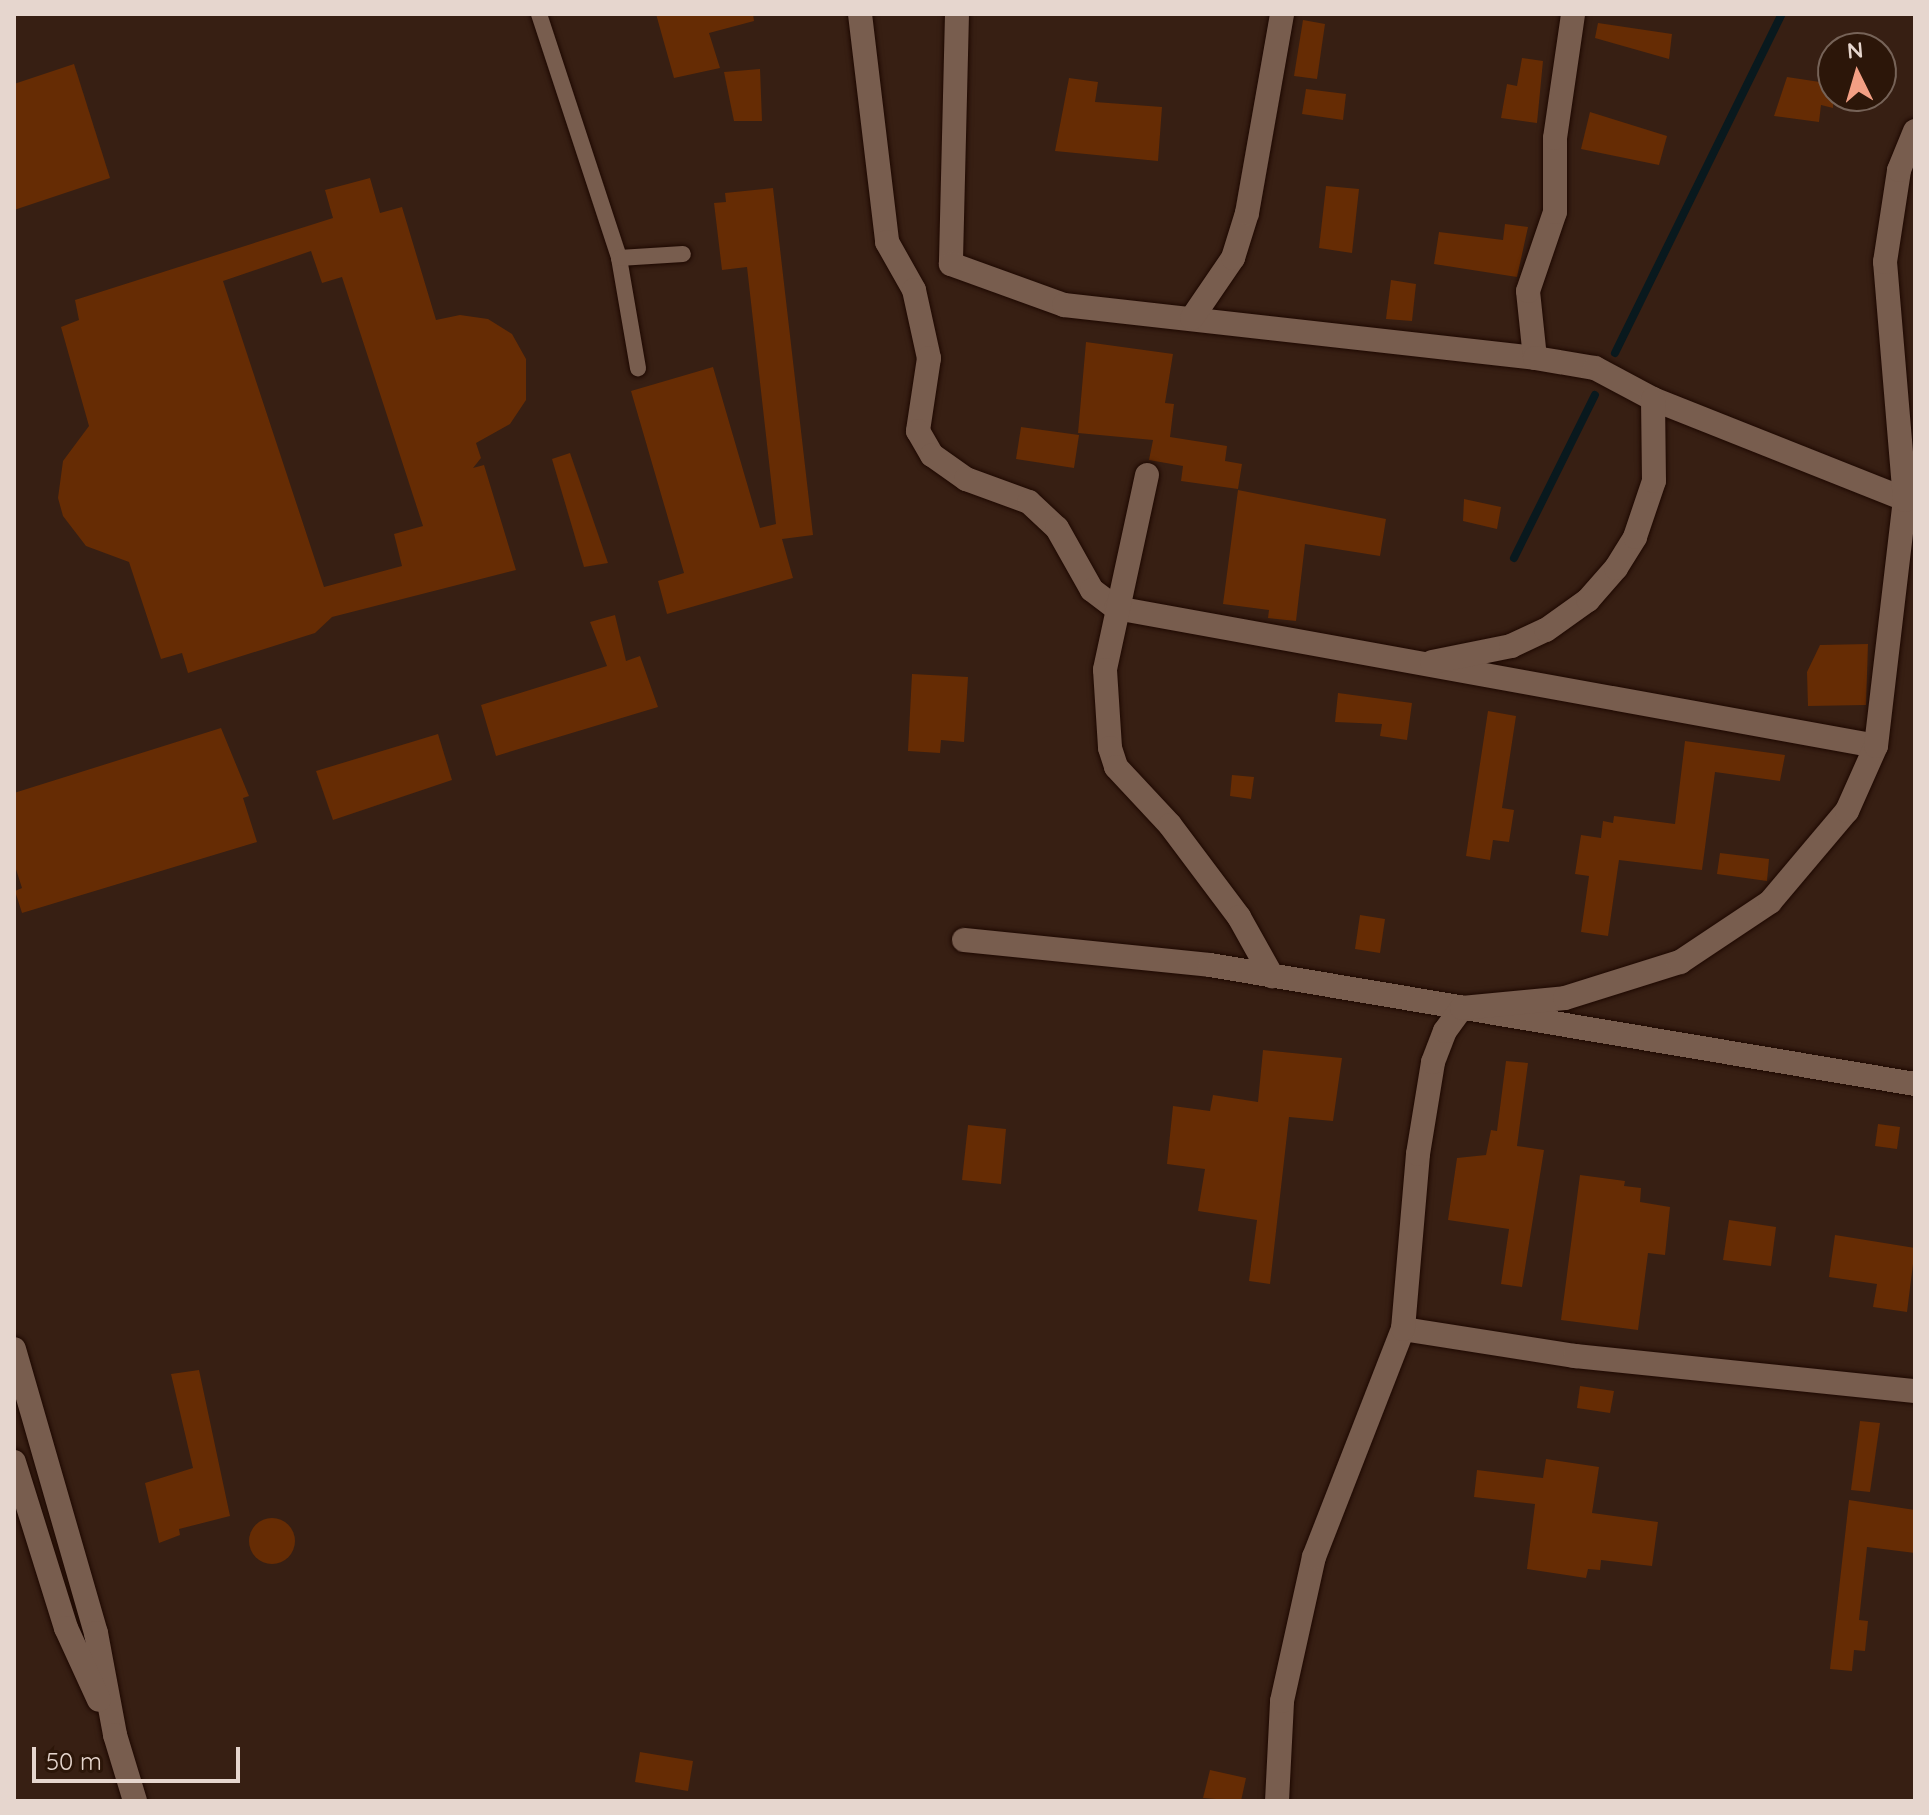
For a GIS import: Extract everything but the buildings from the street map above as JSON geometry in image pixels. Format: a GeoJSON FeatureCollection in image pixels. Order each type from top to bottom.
{"type":"FeatureCollection","features":[{"type":"Feature","properties":{"kind":"street"},"geometry":{"type":"LineString","coordinates":[[860,14],[887,242],[914,290],[924,322],[929,358],[918,431],[932,455],[966,479],[1029,502],[1057,528],[1092,590],[1116,608],[1876,746]]}},
{"type":"Feature","properties":{"kind":"street"},"geometry":{"type":"LineString","coordinates":[[957,14],[951,264],[1064,305],[1192,318],[1409,348],[1535,358],[1595,368],[1653,399],[1910,502]]}},
{"type":"Feature","properties":{"kind":"street"},"geometry":{"type":"LineString","coordinates":[[1192,318],[1233,258],[1247,213],[1282,14]]}},
{"type":"Feature","properties":{"kind":"street"},"geometry":{"type":"LineString","coordinates":[[1535,358],[1528,291],[1555,212],[1555,138],[1573,14]]}},
{"type":"Feature","properties":{"kind":"street"},"geometry":{"type":"LineString","coordinates":[[1462,1008],[1565,998],[1680,962],[1770,902],[1805,867],[1847,811],[1876,746],[1910,502],[1885,262],[1899,170],[1915,131]]}},
{"type":"Feature","properties":{"kind":"street"},"geometry":{"type":"LineString","coordinates":[[1418,665],[1511,646],[1546,630],[1597,589],[1635,537],[1646,511],[1656,454],[1653,399]]}},
{"type":"Feature","properties":{"kind":"street"},"geometry":{"type":"LineString","coordinates":[[1147,475],[1105,670],[1105,712],[1116,767],[1170,825],[1239,917],[1272,976]]}},
{"type":"Feature","properties":{"kind":"street"},"geometry":{"type":"LineString","coordinates":[[964,940],[1272,976],[1915,1084]]}},
{"type":"Feature","properties":{"kind":"street"},"geometry":{"type":"LineString","coordinates":[[1277,1801],[1282,1701],[1314,1557],[1403,1329],[1418,1154],[1433,1062],[1462,1008]]}},
{"type":"Feature","properties":{"kind":"street"},"geometry":{"type":"LineString","coordinates":[[1403,1329],[1575,1356],[1915,1391]]}},
{"type":"Feature","properties":{"kind":"street"},"geometry":{"type":"LineString","coordinates":[[14,1349],[96,1633],[115,1735],[135,1801]]}},
{"type":"Feature","properties":{"kind":"street"},"geometry":{"type":"LineString","coordinates":[[14,1462],[66,1628],[115,1735]]}},
{"type":"Feature","properties":{"kind":"lane"},"geometry":{"type":"LineString","coordinates":[[539,14],[619,258],[638,368]]}},
{"type":"Feature","properties":{"kind":"lane"},"geometry":{"type":"LineString","coordinates":[[619,258],[683,254]]}},
{"type":"Feature","properties":{"kind":"waterway"},"geometry":{"type":"LineString","coordinates":[[1615,353],[1782,14]]}},
{"type":"Feature","properties":{"kind":"waterway"},"geometry":{"type":"LineString","coordinates":[[1514,558],[1595,395]]}}]}
